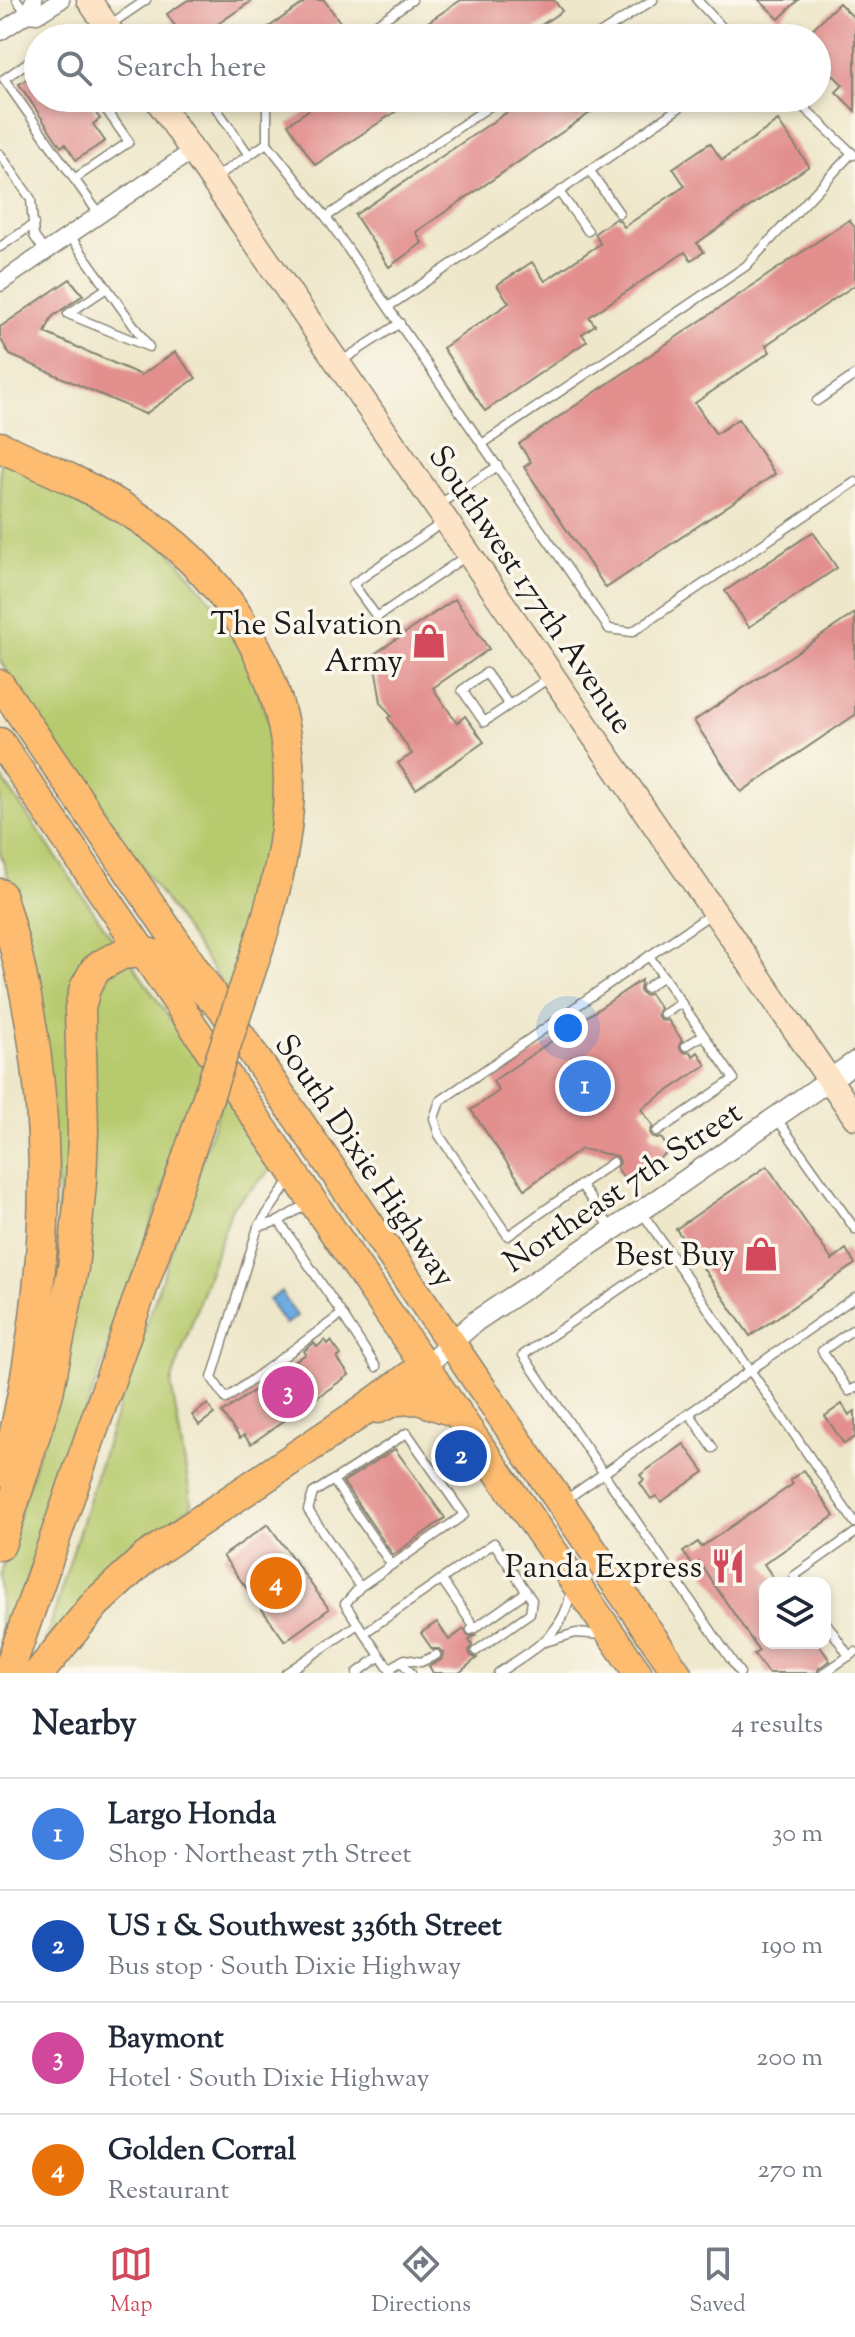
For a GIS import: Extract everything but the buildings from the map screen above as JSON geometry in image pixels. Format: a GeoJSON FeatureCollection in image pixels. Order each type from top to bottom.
{"type":"FeatureCollection","features":[{"type":"Feature","properties":{"kind":"highway"},"geometry":{"type":"LineString","coordinates":[[0,447],[125,509],[164,536],[215,584],[256,647],[272,686],[282,721],[289,782],[283,851],[256,954],[8,1673]]}},
{"type":"Feature","properties":{"kind":"highway","name":"South Dixie Highway"},"geometry":{"type":"LineString","coordinates":[[0,684],[677,1673]]}},
{"type":"Feature","properties":{"kind":"highway","name":"South Dixie Highway"},"geometry":{"type":"LineString","coordinates":[[0,742],[456,1412],[638,1673]]}},
{"type":"Feature","properties":{"kind":"highway"},"geometry":{"type":"LineString","coordinates":[[0,894],[16,951],[30,1021],[42,1106],[45,1163],[43,1247],[35,1332],[0,1495]]}},
{"type":"Feature","properties":{"kind":"highway"},"geometry":{"type":"LineString","coordinates":[[0,1545],[48,1393],[73,1268],[82,1145],[82,998],[89,978],[103,964],[122,954],[143,952],[175,964],[215,1000]]}},
{"type":"Feature","properties":{"kind":"highway"},"geometry":{"type":"LineString","coordinates":[[39,1673],[96,1603],[145,1558],[425,1366]]}},
{"type":"Feature","properties":{"kind":"highway"},"geometry":{"type":"LineString","coordinates":[[357,1415],[396,1400],[410,1399],[427,1401],[456,1412]]}},
{"type":"Feature","properties":{"kind":"main road"},"geometry":{"type":"LineString","coordinates":[[89,0],[106,24]]}},
{"type":"Feature","properties":{"kind":"main road","name":"Southwest 177th Avenue"},"geometry":{"type":"LineString","coordinates":[[166,112],[855,1117]]}},
{"type":"Feature","properties":{"kind":"street"},"geometry":{"type":"LineString","coordinates":[[0,32],[26,5],[37,15],[61,0]]}},
{"type":"Feature","properties":{"kind":"street"},"geometry":{"type":"LineString","coordinates":[[0,283],[192,151]]}},
{"type":"Feature","properties":{"kind":"street","name":"Northeast 7th Street"},"geometry":{"type":"LineString","coordinates":[[425,1366],[476,1321],[855,1062]]}},
{"type":"Feature","properties":{"kind":"lane"},"geometry":{"type":"LineString","coordinates":[[120,24],[146,0]]}},
{"type":"Feature","properties":{"kind":"lane"},"geometry":{"type":"LineString","coordinates":[[377,24],[412,0]]}},
{"type":"Feature","properties":{"kind":"lane"},"geometry":{"type":"LineString","coordinates":[[615,24],[653,0]]}},
{"type":"Feature","properties":{"kind":"lane"},"geometry":{"type":"LineString","coordinates":[[697,0],[719,24]]}},
{"type":"Feature","properties":{"kind":"lane"},"geometry":{"type":"LineString","coordinates":[[24,65],[4,79],[24,108]]}},
{"type":"Feature","properties":{"kind":"lane"},"geometry":{"type":"LineString","coordinates":[[27,112],[100,214]]}},
{"type":"Feature","properties":{"kind":"lane"},"geometry":{"type":"LineString","coordinates":[[74,179],[129,142],[108,112]]}},
{"type":"Feature","properties":{"kind":"lane"},"geometry":{"type":"LineString","coordinates":[[219,112],[249,155]]}},
{"type":"Feature","properties":{"kind":"lane"},"geometry":{"type":"LineString","coordinates":[[266,112],[267,143],[326,217],[609,629],[632,632],[855,482]]}},
{"type":"Feature","properties":{"kind":"lane"},"geometry":{"type":"LineString","coordinates":[[326,217],[481,112]]}},
{"type":"Feature","properties":{"kind":"lane"},"geometry":{"type":"LineString","coordinates":[[388,307],[673,112]]}},
{"type":"Feature","properties":{"kind":"lane"},"geometry":{"type":"LineString","coordinates":[[482,444],[746,266],[854,155],[809,112]]}},
{"type":"Feature","properties":{"kind":"lane"},"geometry":{"type":"LineString","coordinates":[[212,180],[267,143]]}},
{"type":"Feature","properties":{"kind":"lane"},"geometry":{"type":"LineString","coordinates":[[0,154],[31,199],[34,236],[45,252]]}},
{"type":"Feature","properties":{"kind":"lane"},"geometry":{"type":"LineString","coordinates":[[590,171],[619,213]]}},
{"type":"Feature","properties":{"kind":"lane"},"geometry":{"type":"LineString","coordinates":[[559,192],[588,231]]}},
{"type":"Feature","properties":{"kind":"lane"},"geometry":{"type":"LineString","coordinates":[[0,247],[34,224]]}},
{"type":"Feature","properties":{"kind":"lane"},"geometry":{"type":"LineString","coordinates":[[70,235],[149,347],[68,314],[107,288]]}},
{"type":"Feature","properties":{"kind":"lane"},"geometry":{"type":"LineString","coordinates":[[338,363],[400,323]]}},
{"type":"Feature","properties":{"kind":"lane"},"geometry":{"type":"LineString","coordinates":[[817,401],[855,375]]}},
{"type":"Feature","properties":{"kind":"lane"},"geometry":{"type":"LineString","coordinates":[[469,554],[377,617],[353,584],[498,466]]}},
{"type":"Feature","properties":{"kind":"lane"},"geometry":{"type":"LineString","coordinates":[[509,705],[486,673],[462,690],[484,722],[553,676]]}},
{"type":"Feature","properties":{"kind":"lane"},"geometry":{"type":"LineString","coordinates":[[613,1162],[508,1236],[439,1135],[434,1118],[440,1101],[714,912]]}},
{"type":"Feature","properties":{"kind":"lane"},"geometry":{"type":"LineString","coordinates":[[649,956],[734,1079],[657,1132]]}},
{"type":"Feature","properties":{"kind":"lane"},"geometry":{"type":"LineString","coordinates":[[646,988],[663,976]]}},
{"type":"Feature","properties":{"kind":"lane"},"geometry":{"type":"LineString","coordinates":[[664,1014],[681,1003]]}},
{"type":"Feature","properties":{"kind":"lane"},"geometry":{"type":"LineString","coordinates":[[686,1046],[703,1035]]}},
{"type":"Feature","properties":{"kind":"lane"},"geometry":{"type":"LineString","coordinates":[[776,1117],[855,1229]]}},
{"type":"Feature","properties":{"kind":"lane"},"geometry":{"type":"LineString","coordinates":[[294,1174],[258,1227],[212,1378],[226,1399],[342,1314]]}},
{"type":"Feature","properties":{"kind":"lane"},"geometry":{"type":"LineString","coordinates":[[581,1185],[611,1229]]}},
{"type":"Feature","properties":{"kind":"lane"},"geometry":{"type":"LineString","coordinates":[[258,1227],[279,1221],[312,1201]]}},
{"type":"Feature","properties":{"kind":"lane"},"geometry":{"type":"LineString","coordinates":[[641,1211],[855,1523]]}},
{"type":"Feature","properties":{"kind":"lane"},"geometry":{"type":"LineString","coordinates":[[279,1221],[376,1367]]}},
{"type":"Feature","properties":{"kind":"lane"},"geometry":{"type":"LineString","coordinates":[[671,1254],[523,1355],[740,1673]]}},
{"type":"Feature","properties":{"kind":"lane"},"geometry":{"type":"LineString","coordinates":[[560,1504],[855,1297]]}},
{"type":"Feature","properties":{"kind":"lane"},"geometry":{"type":"LineString","coordinates":[[855,1328],[822,1351],[849,1391],[855,1388]]}},
{"type":"Feature","properties":{"kind":"lane"},"geometry":{"type":"LineString","coordinates":[[689,1413],[713,1448]]}},
{"type":"Feature","properties":{"kind":"lane"},"geometry":{"type":"LineString","coordinates":[[360,1587],[308,1510],[313,1493],[407,1433],[464,1515],[360,1587],[345,1604],[391,1671],[401,1661],[421,1662],[436,1655]]}},
{"type":"Feature","properties":{"kind":"lane"},"geometry":{"type":"LineString","coordinates":[[333,1480],[391,1564]]}},
{"type":"Feature","properties":{"kind":"lane"},"geometry":{"type":"LineString","coordinates":[[795,1577],[855,1533]]}},
{"type":"Feature","properties":{"kind":"lane"},"geometry":{"type":"LineString","coordinates":[[364,1633],[494,1543],[533,1604],[530,1613],[476,1651]]}},
{"type":"Feature","properties":{"kind":"lane"},"geometry":{"type":"LineString","coordinates":[[498,1673],[544,1642],[565,1617],[572,1577]]}},
{"type":"Feature","properties":{"kind":"lane"},"geometry":{"type":"LineString","coordinates":[[442,1580],[473,1629],[526,1592]]}},
{"type":"Feature","properties":{"kind":"lane"},"geometry":{"type":"LineString","coordinates":[[286,1673],[358,1624]]}},
{"type":"Feature","properties":{"kind":"lane"},"geometry":{"type":"LineString","coordinates":[[824,1673],[852,1654],[831,1628]]}},
{"type":"Feature","properties":{"kind":"lane"},"geometry":{"type":"LineString","coordinates":[[544,1642],[576,1633],[613,1638]]}},
{"type":"Feature","properties":{"kind":"lane"},"geometry":{"type":"LineString","coordinates":[[359,1672],[380,1656]]}},
{"type":"Feature","properties":{"kind":"lane"},"geometry":{"type":"LineString","coordinates":[[401,1661],[411,1673]]}},
{"type":"Feature","properties":{"kind":"green space"},"geometry":{"type":"Polygon","coordinates":[[[0,455],[165,545],[240,635],[278,752],[271,854],[230,995],[0,661],[0,455]]]}},
{"type":"Feature","properties":{"kind":"green space"},"geometry":{"type":"Polygon","coordinates":[[[0,775],[118,947],[109,949],[73,1080],[64,1258],[43,1356],[55,1264],[58,1193],[24,928],[0,852],[0,775]]]}},
{"type":"Feature","properties":{"kind":"green space"},"geometry":{"type":"Polygon","coordinates":[[[129,959],[205,1069],[0,1659],[0,1577],[47,1424],[92,987],[129,959]]]}},
{"type":"Feature","properties":{"kind":"green space"},"geometry":{"type":"Polygon","coordinates":[[[224,1094],[275,1166],[232,1207],[171,1383],[192,1506],[124,1559],[43,1649],[103,1453],[224,1094]]]}},
{"type":"Feature","properties":{"kind":"water"},"geometry":{"type":"Polygon","coordinates":[[[281,1292],[297,1316],[285,1324],[269,1300],[281,1292]]]}},
{"type":"Feature","properties":{"kind":"place","name":"The Salvation Army"},"geometry":{"type":"Point","coordinates":[429,641]}},
{"type":"Feature","properties":{"kind":"place","name":"Largo Honda"},"geometry":{"type":"Point","coordinates":[585,1086]}},
{"type":"Feature","properties":{"kind":"place","name":"Best Buy"},"geometry":{"type":"Point","coordinates":[761,1254]}},
{"type":"Feature","properties":{"kind":"place","name":"Baymont"},"geometry":{"type":"Point","coordinates":[288,1392]}},
{"type":"Feature","properties":{"kind":"place","name":"US 1 & Southwest 336th Street"},"geometry":{"type":"Point","coordinates":[461,1456]}},
{"type":"Feature","properties":{"kind":"place","name":"Panda Express"},"geometry":{"type":"Point","coordinates":[728,1566]}},
{"type":"Feature","properties":{"kind":"place","name":"Golden Corral"},"geometry":{"type":"Point","coordinates":[276,1583]}}]}
